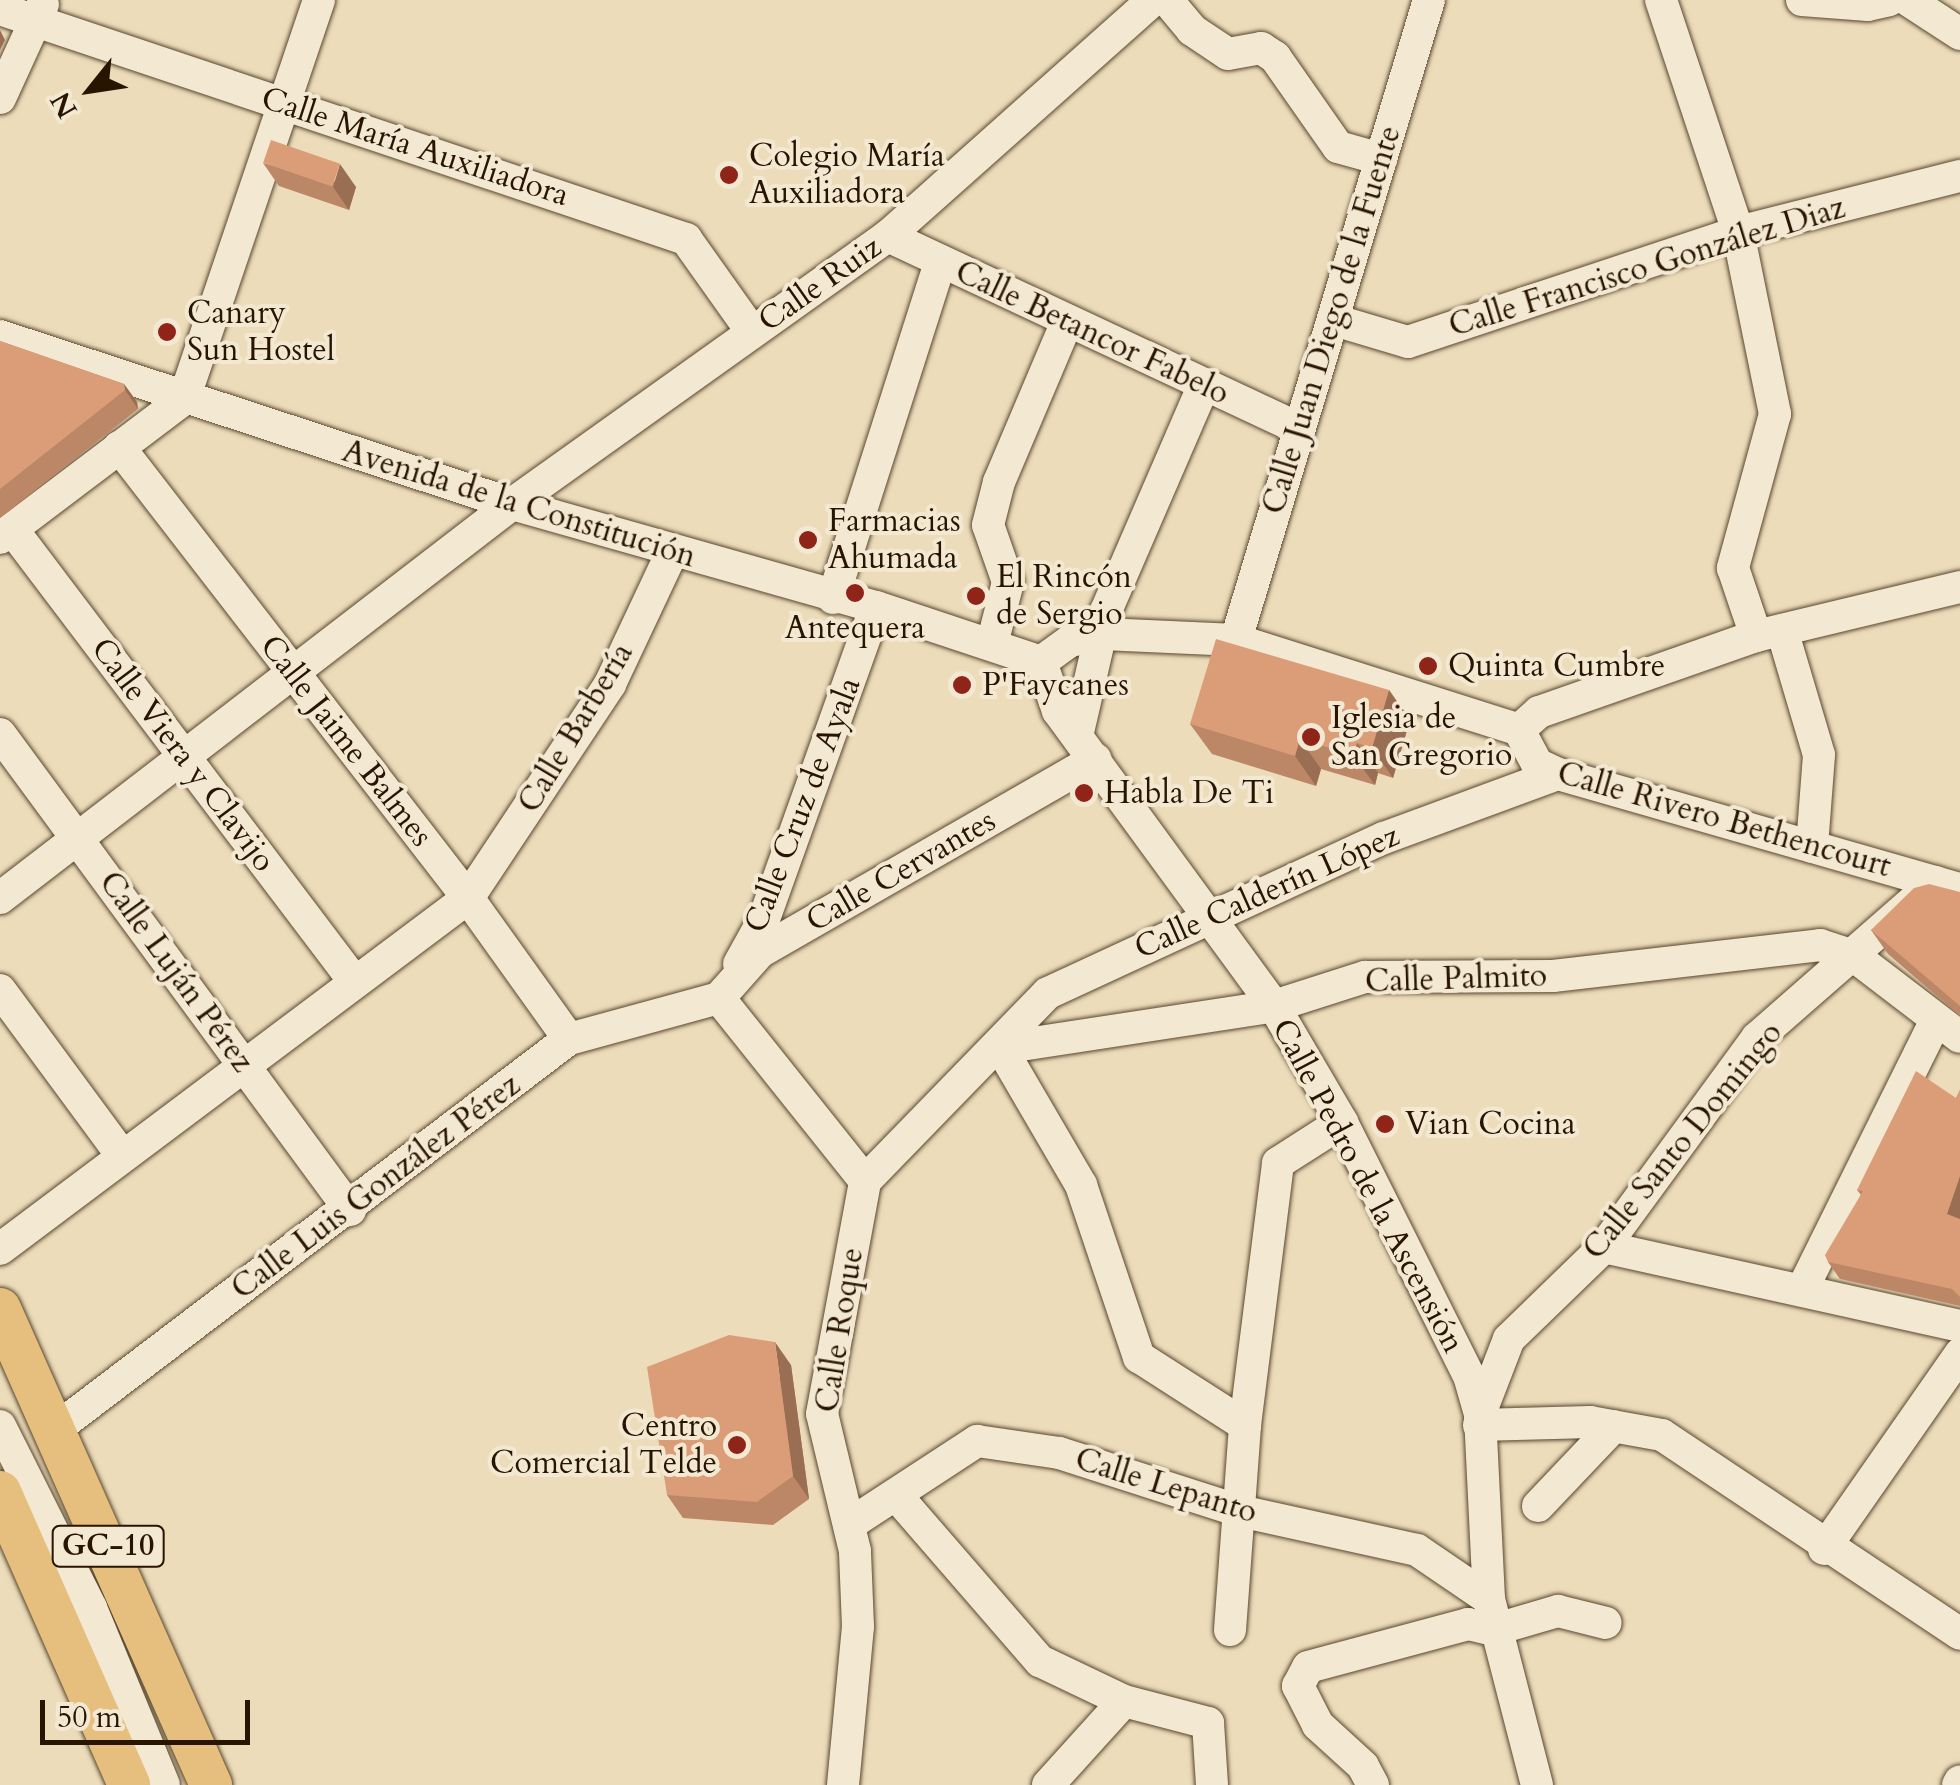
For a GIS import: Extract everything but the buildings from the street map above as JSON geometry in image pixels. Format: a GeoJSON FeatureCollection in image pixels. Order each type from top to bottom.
{"type":"FeatureCollection","features":[{"type":"Feature","properties":{"kind":"main road","name":"GC-10"},"geometry":{"type":"LineString","coordinates":[[0,1309],[57,1428],[211,1785]]}},
{"type":"Feature","properties":{"kind":"main road","name":"GC-10"},"geometry":{"type":"LineString","coordinates":[[0,1492],[128,1785]]}},
{"type":"Feature","properties":{"kind":"street"},"geometry":{"type":"LineString","coordinates":[[6,534],[184,399],[319,0]]}},
{"type":"Feature","properties":{"kind":"street","name":"Calle Ruiz"},"geometry":{"type":"LineString","coordinates":[[0,898],[187,758],[512,504],[888,236],[1152,0]]}},
{"type":"Feature","properties":{"kind":"street"},"geometry":{"type":"LineString","coordinates":[[1167,0],[1192,30],[1228,54],[1260,48],[1275,58],[1338,147],[1381,159]]}},
{"type":"Feature","properties":{"kind":"street","name":"Calle Juan Diego de la Fuente"},"geometry":{"type":"LineString","coordinates":[[1236,640],[1429,0]]}},
{"type":"Feature","properties":{"kind":"street"},"geometry":{"type":"LineString","coordinates":[[1661,0],[1738,232],[1775,414],[1732,568],[1769,633],[1819,755],[1812,848]]}},
{"type":"Feature","properties":{"kind":"street"},"geometry":{"type":"LineString","coordinates":[[1802,0],[1889,0]]}},
{"type":"Feature","properties":{"kind":"street"},"geometry":{"type":"LineString","coordinates":[[1908,0],[1960,34]]}},
{"type":"Feature","properties":{"kind":"street","name":"Calle María Auxiliadora"},"geometry":{"type":"LineString","coordinates":[[0,9],[40,10],[286,106],[686,239],[752,332]]}},
{"type":"Feature","properties":{"kind":"street"},"geometry":{"type":"LineString","coordinates":[[0,98],[40,10]]}},
{"type":"Feature","properties":{"kind":"street","name":"Calle Francisco González Diaz"},"geometry":{"type":"LineString","coordinates":[[1334,320],[1408,342],[1738,232],[1960,176]]}},
{"type":"Feature","properties":{"kind":"street","name":"Calle Betancor Fabelo"},"geometry":{"type":"LineString","coordinates":[[888,236],[1297,428]]}},
{"type":"Feature","properties":{"kind":"street"},"geometry":{"type":"LineString","coordinates":[[833,598],[940,263]]}},
{"type":"Feature","properties":{"kind":"street"},"geometry":{"type":"LineString","coordinates":[[992,644],[1008,582],[988,525],[999,482],[1067,322]]}},
{"type":"Feature","properties":{"kind":"street","name":"Avenida de la Constitución"},"geometry":{"type":"LineString","coordinates":[[0,336],[512,504],[1044,659]]}},
{"type":"Feature","properties":{"kind":"street"},"geometry":{"type":"LineString","coordinates":[[1087,746],[1106,610],[1204,384]]}},
{"type":"Feature","properties":{"kind":"street","name":"Calle Jaime Balmes"},"geometry":{"type":"LineString","coordinates":[[119,447],[468,898],[569,1039]]}},
{"type":"Feature","properties":{"kind":"street","name":"Calle Viera y Clavijo"},"geometry":{"type":"LineString","coordinates":[[6,534],[187,758],[354,980]]}},
{"type":"Feature","properties":{"kind":"street","name":"Calle Barbería"},"geometry":{"type":"LineString","coordinates":[[468,898],[610,684],[672,552]]}},
{"type":"Feature","properties":{"kind":"street"},"geometry":{"type":"LineString","coordinates":[[1044,659],[1070,641],[1103,634],[1236,640],[1518,730],[1539,712],[1769,633],[1960,587]]}},
{"type":"Feature","properties":{"kind":"street","name":"Calle Cruz de Ayala"},"geometry":{"type":"LineString","coordinates":[[719,998],[764,919],[876,607]]}},
{"type":"Feature","properties":{"kind":"street","name":"Calle Pedro de la Ascensión"},"geometry":{"type":"LineString","coordinates":[[1044,659],[1058,711],[1274,1006],[1342,1122],[1468,1376],[1479,1420]]}},
{"type":"Feature","properties":{"kind":"street","name":"Calle Rivero Bethencourt"},"geometry":{"type":"LineString","coordinates":[[1518,730],[1536,764],[1558,774],[1947,886]]}},
{"type":"Feature","properties":{"kind":"street","name":"Calle Luján Pérez"},"geometry":{"type":"LineString","coordinates":[[0,734],[350,1210]]}},
{"type":"Feature","properties":{"kind":"street","name":"Calle Cervantes"},"geometry":{"type":"LineString","coordinates":[[719,998],[760,952],[1087,746]]}},
{"type":"Feature","properties":{"kind":"street","name":"Calle Calderín López"},"geometry":{"type":"LineString","coordinates":[[1001,1048],[1048,993],[1210,914],[1384,838],[1558,774]]}},
{"type":"Feature","properties":{"kind":"street","name":"Calle Santo Domingo"},"geometry":{"type":"LineString","coordinates":[[1537,1785],[1491,1615],[1479,1420],[1508,1339],[1604,1246],[1757,1038],[1854,956],[1947,886]]}},
{"type":"Feature","properties":{"kind":"street"},"geometry":{"type":"LineString","coordinates":[[0,1249],[121,1154],[468,898]]}},
{"type":"Feature","properties":{"kind":"street","name":"Calle Palmito"},"geometry":{"type":"LineString","coordinates":[[1001,1048],[1274,1006],[1365,978],[1553,976],[1820,945],[1854,956]]}},
{"type":"Feature","properties":{"kind":"street"},"geometry":{"type":"LineString","coordinates":[[1803,1288],[1948,1029],[1854,956]]}},
{"type":"Feature","properties":{"kind":"street"},"geometry":{"type":"LineString","coordinates":[[0,990],[121,1154]]}},
{"type":"Feature","properties":{"kind":"street"},"geometry":{"type":"LineString","coordinates":[[719,998],[866,1181],[1001,1048],[1081,1186],[1139,1357],[1245,1426]]}},
{"type":"Feature","properties":{"kind":"street","name":"Calle Luis González Pérez"},"geometry":{"type":"LineString","coordinates":[[57,1428],[350,1210],[569,1039],[719,998]]}},
{"type":"Feature","properties":{"kind":"street"},"geometry":{"type":"LineString","coordinates":[[1230,1630],[1245,1426],[1278,1163],[1342,1122]]}},
{"type":"Feature","properties":{"kind":"street","name":"Calle Roque"},"geometry":{"type":"LineString","coordinates":[[844,1785],[858,1626],[850,1524],[822,1414],[866,1181]]}},
{"type":"Feature","properties":{"kind":"street"},"geometry":{"type":"LineString","coordinates":[[1604,1246],[1960,1326]]}},
{"type":"Feature","properties":{"kind":"street"},"geometry":{"type":"LineString","coordinates":[[1824,1549],[1960,1354]]}},
{"type":"Feature","properties":{"kind":"street"},"geometry":{"type":"LineString","coordinates":[[1479,1420],[1614,1426],[1662,1435],[1824,1549],[1960,1634]]}},
{"type":"Feature","properties":{"kind":"street"},"geometry":{"type":"LineString","coordinates":[[0,1426],[91,1608],[164,1785]]}},
{"type":"Feature","properties":{"kind":"street"},"geometry":{"type":"LineString","coordinates":[[1538,1506],[1614,1426]]}},
{"type":"Feature","properties":{"kind":"street","name":"Calle Lepanto"},"geometry":{"type":"LineString","coordinates":[[850,1524],[977,1441],[1058,1453],[1240,1511],[1417,1550],[1491,1615]]}},
{"type":"Feature","properties":{"kind":"street"},"geometry":{"type":"LineString","coordinates":[[896,1495],[1040,1661],[1124,1701],[1208,1722],[1212,1785]]}},
{"type":"Feature","properties":{"kind":"street"},"geometry":{"type":"LineString","coordinates":[[1373,1785],[1363,1766],[1318,1724],[1298,1686],[1308,1667],[1491,1615],[1558,1611],[1606,1624]]}},
{"type":"Feature","properties":{"kind":"street"},"geometry":{"type":"LineString","coordinates":[[1048,1785],[1124,1701]]}},
{"type":"Feature","properties":{"kind":"place","name":"Colegio María Auxiliadora"},"geometry":{"type":"Point","coordinates":[729,175]}},
{"type":"Feature","properties":{"kind":"place","name":"Canary Sun Hostel"},"geometry":{"type":"Point","coordinates":[167,332]}},
{"type":"Feature","properties":{"kind":"place","name":"Farmacias Ahumada"},"geometry":{"type":"Point","coordinates":[808,540]}},
{"type":"Feature","properties":{"kind":"place","name":"Antequera"},"geometry":{"type":"Point","coordinates":[855,593]}},
{"type":"Feature","properties":{"kind":"place","name":"El Rincón de Sergio"},"geometry":{"type":"Point","coordinates":[976,596]}},
{"type":"Feature","properties":{"kind":"place","name":"Quinta Cumbre"},"geometry":{"type":"Point","coordinates":[1428,666]}},
{"type":"Feature","properties":{"kind":"place","name":"P'Faycanes"},"geometry":{"type":"Point","coordinates":[962,685]}},
{"type":"Feature","properties":{"kind":"place","name":"Iglesia de San Gregorio"},"geometry":{"type":"Point","coordinates":[1311,737]}},
{"type":"Feature","properties":{"kind":"place","name":"Habla De Ti"},"geometry":{"type":"Point","coordinates":[1084,793]}},
{"type":"Feature","properties":{"kind":"place","name":"Vian Cocina"},"geometry":{"type":"Point","coordinates":[1385,1124]}},
{"type":"Feature","properties":{"kind":"place","name":"Centro Comercial Telde"},"geometry":{"type":"Point","coordinates":[737,1445]}}]}
